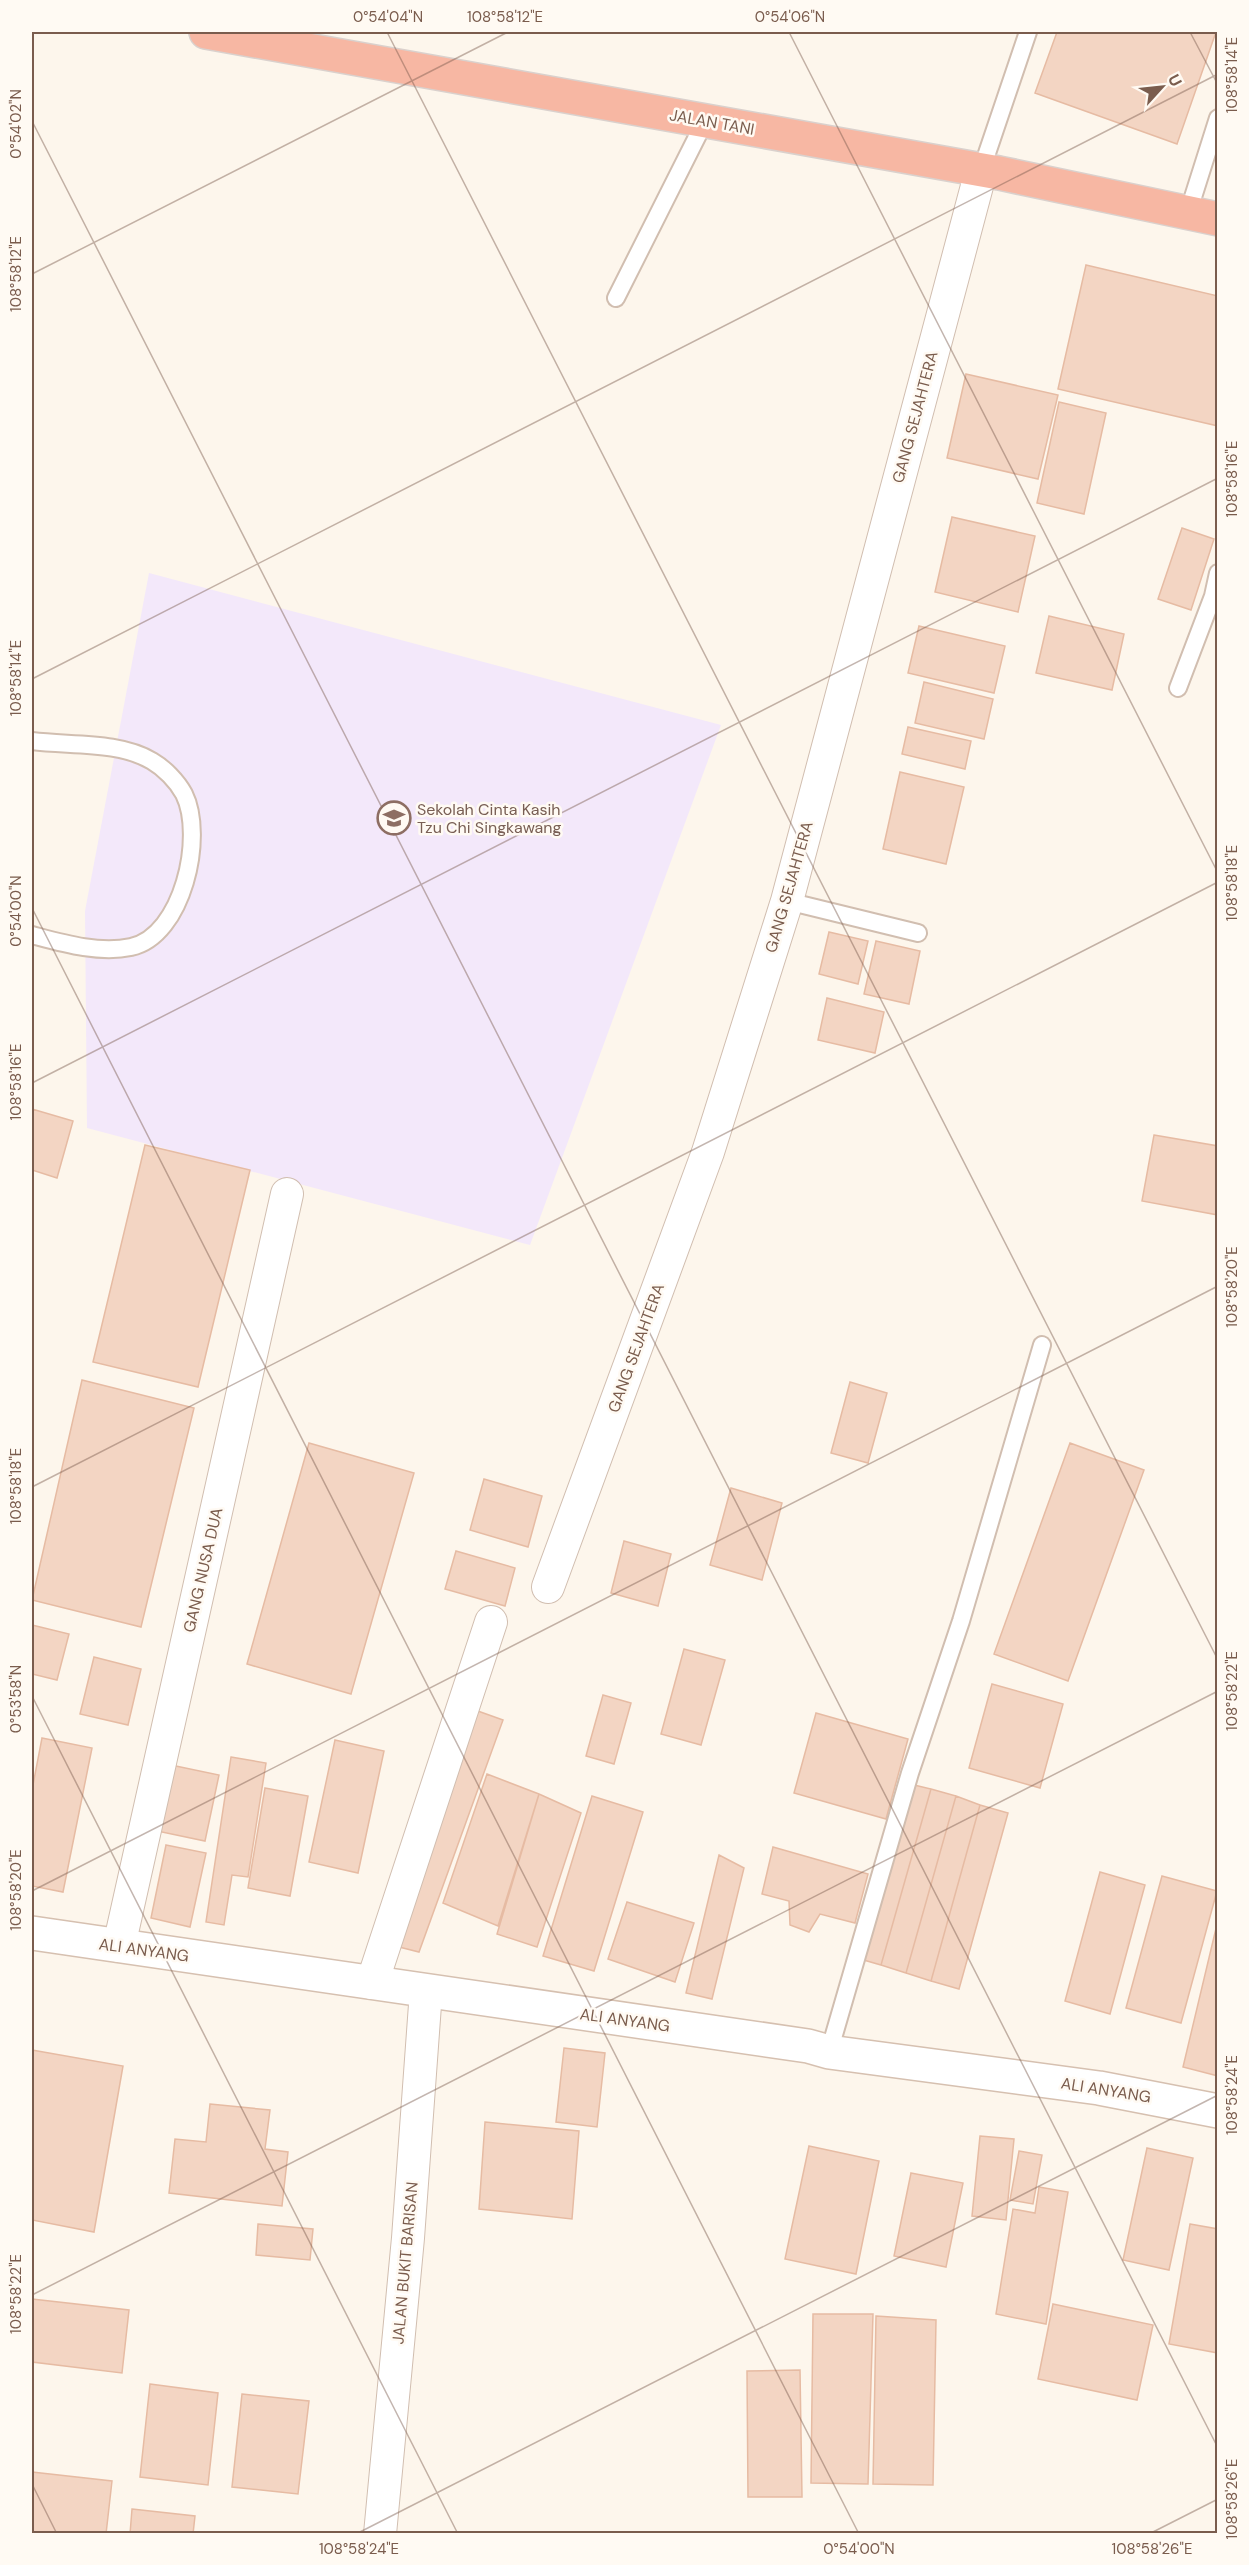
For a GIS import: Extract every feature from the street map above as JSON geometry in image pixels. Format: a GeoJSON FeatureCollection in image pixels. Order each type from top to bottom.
{"type":"FeatureCollection","features":[{"type":"Feature","properties":{"kind":"highway","name":"JALAN TANI"},"geometry":{"type":"LineString","coordinates":[[206,32],[981,171],[1203,216]]}},
{"type":"Feature","properties":{"kind":"street","name":"GANG SEJAHTERA"},"geometry":{"type":"LineString","coordinates":[[548,1587],[708,1152],[787,901],[981,171]]}},
{"type":"Feature","properties":{"kind":"street","name":"GANG NUSA DUA"},"geometry":{"type":"LineString","coordinates":[[119,1946],[287,1194]]}},
{"type":"Feature","properties":{"kind":"street"},"geometry":{"type":"LineString","coordinates":[[372,1983],[491,1622]]}},
{"type":"Feature","properties":{"kind":"street","name":"ALI ANYANG"},"geometry":{"type":"LineString","coordinates":[[32,1932],[808,2046],[829,2052],[1099,2088],[1218,2111]]}},
{"type":"Feature","properties":{"kind":"street","name":"JALAN BUKIT BARISAN"},"geometry":{"type":"LineString","coordinates":[[380,2534],[408,2238],[426,1991]]}},
{"type":"Feature","properties":{"kind":"lane"},"geometry":{"type":"LineString","coordinates":[[981,171],[1028,32]]}},
{"type":"Feature","properties":{"kind":"lane"},"geometry":{"type":"LineString","coordinates":[[1203,216],[1218,118]]}},
{"type":"Feature","properties":{"kind":"lane"},"geometry":{"type":"LineString","coordinates":[[615,298],[705,121]]}},
{"type":"Feature","properties":{"kind":"lane"},"geometry":{"type":"LineString","coordinates":[[1178,688],[1213,596],[1218,573]]}},
{"type":"Feature","properties":{"kind":"lane"},"geometry":{"type":"LineString","coordinates":[[32,741],[126,748],[153,762],[173,778],[185,795],[190,820],[191,855],[183,888],[172,915],[155,936],[132,947],[101,949],[32,935]]}},
{"type":"Feature","properties":{"kind":"lane"},"geometry":{"type":"LineString","coordinates":[[787,901],[918,933]]}},
{"type":"Feature","properties":{"kind":"lane"},"geometry":{"type":"LineString","coordinates":[[829,2052],[910,1773],[961,1621],[1042,1345]]}},
{"type":"Feature","properties":{"kind":"shaded area","name":"Sekolah Cinta Kasih Tzu Chi Singkawang"},"geometry":{"type":"Polygon","coordinates":[[[149,573],[721,725],[530,1245],[87,1128],[85,911],[149,573]]]}},
{"type":"Feature","properties":{"kind":"building"},"geometry":{"type":"Polygon","coordinates":[[[1057,32],[1216,32],[1177,144],[1035,93],[1057,32]]]}},
{"type":"Feature","properties":{"kind":"building"},"geometry":{"type":"Polygon","coordinates":[[[1086,265],[1218,296],[1218,426],[1058,389],[1086,265]]]}},
{"type":"Feature","properties":{"kind":"building"},"geometry":{"type":"Polygon","coordinates":[[[966,374],[1058,395],[1038,479],[947,458],[966,374]]]}},
{"type":"Feature","properties":{"kind":"building"},"geometry":{"type":"Polygon","coordinates":[[[1059,402],[1106,413],[1084,514],[1037,503],[1059,402]]]}},
{"type":"Feature","properties":{"kind":"building"},"geometry":{"type":"Polygon","coordinates":[[[952,517],[1035,536],[1018,612],[935,592],[952,517]]]}},
{"type":"Feature","properties":{"kind":"building"},"geometry":{"type":"Polygon","coordinates":[[[1182,528],[1214,539],[1191,610],[1158,599],[1182,528]]]}},
{"type":"Feature","properties":{"kind":"building"},"geometry":{"type":"Polygon","coordinates":[[[1049,616],[1124,634],[1112,690],[1036,673],[1049,616]]]}},
{"type":"Feature","properties":{"kind":"building"},"geometry":{"type":"Polygon","coordinates":[[[919,626],[1005,646],[994,693],[908,673],[919,626]]]}},
{"type":"Feature","properties":{"kind":"building"},"geometry":{"type":"Polygon","coordinates":[[[924,682],[993,699],[984,739],[915,723],[924,682]]]}},
{"type":"Feature","properties":{"kind":"building"},"geometry":{"type":"Polygon","coordinates":[[[908,727],[971,741],[965,769],[902,754],[908,727]]]}},
{"type":"Feature","properties":{"kind":"building"},"geometry":{"type":"Polygon","coordinates":[[[900,772],[964,787],[946,864],[883,849],[900,772]]]}},
{"type":"Feature","properties":{"kind":"building"},"geometry":{"type":"Polygon","coordinates":[[[829,932],[868,941],[858,984],[819,974],[829,932]]]}},
{"type":"Feature","properties":{"kind":"building"},"geometry":{"type":"Polygon","coordinates":[[[876,941],[920,951],[909,1004],[864,994],[876,941]]]}},
{"type":"Feature","properties":{"kind":"building"},"geometry":{"type":"Polygon","coordinates":[[[827,998],[884,1012],[875,1053],[818,1040],[827,998]]]}},
{"type":"Feature","properties":{"kind":"building"},"geometry":{"type":"Polygon","coordinates":[[[32,1109],[73,1121],[57,1178],[32,1170],[32,1109]]]}},
{"type":"Feature","properties":{"kind":"building"},"geometry":{"type":"Polygon","coordinates":[[[1154,1135],[1218,1146],[1218,1215],[1142,1201],[1154,1135]]]}},
{"type":"Feature","properties":{"kind":"building"},"geometry":{"type":"Polygon","coordinates":[[[145,1145],[250,1170],[198,1387],[93,1362],[145,1145]]]}},
{"type":"Feature","properties":{"kind":"building"},"geometry":{"type":"Polygon","coordinates":[[[82,1380],[194,1408],[141,1627],[32,1600],[82,1380]]]}},
{"type":"Feature","properties":{"kind":"building"},"geometry":{"type":"Polygon","coordinates":[[[850,1382],[887,1393],[868,1463],[831,1453],[850,1382]]]}},
{"type":"Feature","properties":{"kind":"building"},"geometry":{"type":"Polygon","coordinates":[[[309,1443],[414,1473],[351,1694],[247,1664],[309,1443]]]}},
{"type":"Feature","properties":{"kind":"building"},"geometry":{"type":"Polygon","coordinates":[[[1070,1443],[1144,1470],[1068,1681],[994,1654],[1070,1443]]]}},
{"type":"Feature","properties":{"kind":"building"},"geometry":{"type":"Polygon","coordinates":[[[484,1479],[542,1496],[528,1547],[470,1530],[484,1479]]]}},
{"type":"Feature","properties":{"kind":"building"},"geometry":{"type":"Polygon","coordinates":[[[731,1488],[782,1503],[762,1580],[710,1565],[731,1488]]]}},
{"type":"Feature","properties":{"kind":"building"},"geometry":{"type":"Polygon","coordinates":[[[624,1541],[671,1554],[658,1606],[611,1593],[624,1541]]]}},
{"type":"Feature","properties":{"kind":"building"},"geometry":{"type":"Polygon","coordinates":[[[456,1551],[515,1568],[505,1606],[445,1589],[456,1551]]]}},
{"type":"Feature","properties":{"kind":"building"},"geometry":{"type":"Polygon","coordinates":[[[32,1625],[69,1634],[57,1680],[32,1674],[32,1625]]]}},
{"type":"Feature","properties":{"kind":"building"},"geometry":{"type":"Polygon","coordinates":[[[684,1649],[725,1660],[701,1745],[661,1734],[684,1649]]]}},
{"type":"Feature","properties":{"kind":"building"},"geometry":{"type":"Polygon","coordinates":[[[94,1657],[141,1669],[128,1725],[80,1714],[94,1657]]]}},
{"type":"Feature","properties":{"kind":"building"},"geometry":{"type":"Polygon","coordinates":[[[992,1684],[1063,1704],[1040,1788],[969,1768],[992,1684]]]}},
{"type":"Feature","properties":{"kind":"building"},"geometry":{"type":"Polygon","coordinates":[[[603,1695],[631,1703],[614,1764],[586,1756],[603,1695]]]}},
{"type":"Feature","properties":{"kind":"building"},"geometry":{"type":"Polygon","coordinates":[[[475,1710],[503,1720],[419,1952],[395,1946],[475,1710]]]}},
{"type":"Feature","properties":{"kind":"building"},"geometry":{"type":"Polygon","coordinates":[[[816,1713],[908,1739],[886,1819],[794,1793],[816,1713]]]}},
{"type":"Feature","properties":{"kind":"building"},"geometry":{"type":"Polygon","coordinates":[[[42,1738],[92,1748],[63,1892],[32,1886],[32,1790],[42,1738]]]}},
{"type":"Feature","properties":{"kind":"building"},"geometry":{"type":"Polygon","coordinates":[[[335,1740],[384,1751],[358,1873],[309,1862],[335,1740]]]}},
{"type":"Feature","properties":{"kind":"building"},"geometry":{"type":"Polygon","coordinates":[[[231,1757],[266,1763],[248,1877],[232,1875],[224,1925],[206,1922],[231,1757]]]}},
{"type":"Feature","properties":{"kind":"building"},"geometry":{"type":"Polygon","coordinates":[[[171,1765],[219,1775],[205,1841],[157,1831],[171,1765]]]}},
{"type":"Feature","properties":{"kind":"building"},"geometry":{"type":"Polygon","coordinates":[[[487,1774],[539,1794],[498,1926],[443,1903],[487,1774]]]}},
{"type":"Feature","properties":{"kind":"building"},"geometry":{"type":"Polygon","coordinates":[[[910,1784],[931,1789],[881,1965],[860,1959],[910,1784]]]}},
{"type":"Feature","properties":{"kind":"building"},"geometry":{"type":"Polygon","coordinates":[[[265,1788],[308,1796],[290,1896],[248,1888],[265,1788]]]}},
{"type":"Feature","properties":{"kind":"building"},"geometry":{"type":"Polygon","coordinates":[[[931,1789],[956,1796],[906,1973],[881,1965],[931,1789]]]}},
{"type":"Feature","properties":{"kind":"building"},"geometry":{"type":"Polygon","coordinates":[[[539,1794],[581,1813],[537,1947],[497,1934],[539,1794]]]}},
{"type":"Feature","properties":{"kind":"building"},"geometry":{"type":"Polygon","coordinates":[[[592,1796],[643,1812],[594,1971],[543,1956],[592,1796]]]}},
{"type":"Feature","properties":{"kind":"building"},"geometry":{"type":"Polygon","coordinates":[[[956,1796],[980,1805],[931,1981],[906,1973],[956,1796]]]}},
{"type":"Feature","properties":{"kind":"building"},"geometry":{"type":"Polygon","coordinates":[[[980,1805],[1008,1813],[959,1989],[931,1981],[980,1805]]]}},
{"type":"Feature","properties":{"kind":"building"},"geometry":{"type":"Polygon","coordinates":[[[166,1845],[206,1853],[190,1927],[151,1918],[166,1845]]]}},
{"type":"Feature","properties":{"kind":"building"},"geometry":{"type":"Polygon","coordinates":[[[773,1847],[868,1874],[855,1923],[820,1914],[809,1932],[790,1925],[789,1901],[762,1894],[773,1847]]]}},
{"type":"Feature","properties":{"kind":"building"},"geometry":{"type":"Polygon","coordinates":[[[719,1855],[744,1868],[712,1999],[686,1993],[719,1855]]]}},
{"type":"Feature","properties":{"kind":"building"},"geometry":{"type":"Polygon","coordinates":[[[1100,1872],[1145,1885],[1110,2014],[1065,2001],[1100,1872]]]}},
{"type":"Feature","properties":{"kind":"building"},"geometry":{"type":"Polygon","coordinates":[[[1162,1876],[1217,1891],[1181,2023],[1126,2008],[1162,1876]]]}},
{"type":"Feature","properties":{"kind":"building"},"geometry":{"type":"Polygon","coordinates":[[[627,1902],[694,1923],[675,1982],[608,1959],[627,1902]]]}},
{"type":"Feature","properties":{"kind":"building"},"geometry":{"type":"Polygon","coordinates":[[[1218,1920],[1218,2076],[1183,2067],[1218,1920]]]}},
{"type":"Feature","properties":{"kind":"building"},"geometry":{"type":"Polygon","coordinates":[[[564,2048],[605,2053],[597,2127],[556,2122],[564,2048]]]}},
{"type":"Feature","properties":{"kind":"building"},"geometry":{"type":"Polygon","coordinates":[[[32,2050],[123,2066],[94,2232],[32,2220],[32,2050]]]}},
{"type":"Feature","properties":{"kind":"building"},"geometry":{"type":"Polygon","coordinates":[[[210,2104],[270,2110],[265,2149],[288,2152],[282,2206],[169,2193],[175,2139],[206,2142],[210,2104]]]}},
{"type":"Feature","properties":{"kind":"building"},"geometry":{"type":"Polygon","coordinates":[[[485,2122],[579,2131],[572,2219],[479,2209],[485,2122]]]}},
{"type":"Feature","properties":{"kind":"building"},"geometry":{"type":"Polygon","coordinates":[[[980,2136],[1014,2139],[1006,2220],[972,2216],[980,2136]]]}},
{"type":"Feature","properties":{"kind":"building"},"geometry":{"type":"Polygon","coordinates":[[[809,2146],[879,2161],[856,2274],[785,2259],[809,2146]]]}},
{"type":"Feature","properties":{"kind":"building"},"geometry":{"type":"Polygon","coordinates":[[[1147,2148],[1193,2158],[1169,2270],[1123,2260],[1147,2148]]]}},
{"type":"Feature","properties":{"kind":"building"},"geometry":{"type":"Polygon","coordinates":[[[1019,2151],[1042,2155],[1033,2204],[1010,2200],[1019,2151]]]}},
{"type":"Feature","properties":{"kind":"building"},"geometry":{"type":"Polygon","coordinates":[[[911,2173],[963,2183],[946,2267],[894,2256],[911,2173]]]}},
{"type":"Feature","properties":{"kind":"building"},"geometry":{"type":"Polygon","coordinates":[[[1039,2187],[1068,2192],[1046,2324],[996,2314],[1013,2209],[1035,2213],[1039,2187]]]}},
{"type":"Feature","properties":{"kind":"building"},"geometry":{"type":"Polygon","coordinates":[[[258,2224],[313,2229],[310,2260],[256,2255],[258,2224]]]}},
{"type":"Feature","properties":{"kind":"building"},"geometry":{"type":"Polygon","coordinates":[[[1190,2224],[1218,2229],[1218,2353],[1169,2344],[1190,2224]]]}},
{"type":"Feature","properties":{"kind":"building"},"geometry":{"type":"Polygon","coordinates":[[[32,2299],[129,2310],[122,2373],[32,2362],[32,2299]]]}},
{"type":"Feature","properties":{"kind":"building"},"geometry":{"type":"Polygon","coordinates":[[[1053,2304],[1153,2325],[1137,2400],[1038,2379],[1053,2304]]]}},
{"type":"Feature","properties":{"kind":"building"},"geometry":{"type":"Polygon","coordinates":[[[813,2314],[873,2314],[868,2484],[811,2483],[813,2314]]]}},
{"type":"Feature","properties":{"kind":"building"},"geometry":{"type":"Polygon","coordinates":[[[876,2316],[936,2320],[933,2485],[873,2484],[876,2316]]]}},
{"type":"Feature","properties":{"kind":"building"},"geometry":{"type":"Polygon","coordinates":[[[800,2370],[802,2497],[748,2497],[747,2371],[800,2370]]]}},
{"type":"Feature","properties":{"kind":"building"},"geometry":{"type":"Polygon","coordinates":[[[150,2384],[218,2393],[208,2485],[140,2477],[150,2384]]]}},
{"type":"Feature","properties":{"kind":"building"},"geometry":{"type":"Polygon","coordinates":[[[242,2394],[309,2401],[298,2494],[232,2487],[242,2394]]]}},
{"type":"Feature","properties":{"kind":"building"},"geometry":{"type":"Polygon","coordinates":[[[32,2472],[112,2481],[106,2534],[32,2534],[32,2472]]]}},
{"type":"Feature","properties":{"kind":"building"},"geometry":{"type":"Polygon","coordinates":[[[132,2509],[195,2516],[193,2534],[130,2534],[132,2509]]]}},
{"type":"Feature","properties":{"kind":"place","name":"Sekolah Cinta Kasih Tzu Chi Singkawang"},"geometry":{"type":"Point","coordinates":[394,818]}}]}
